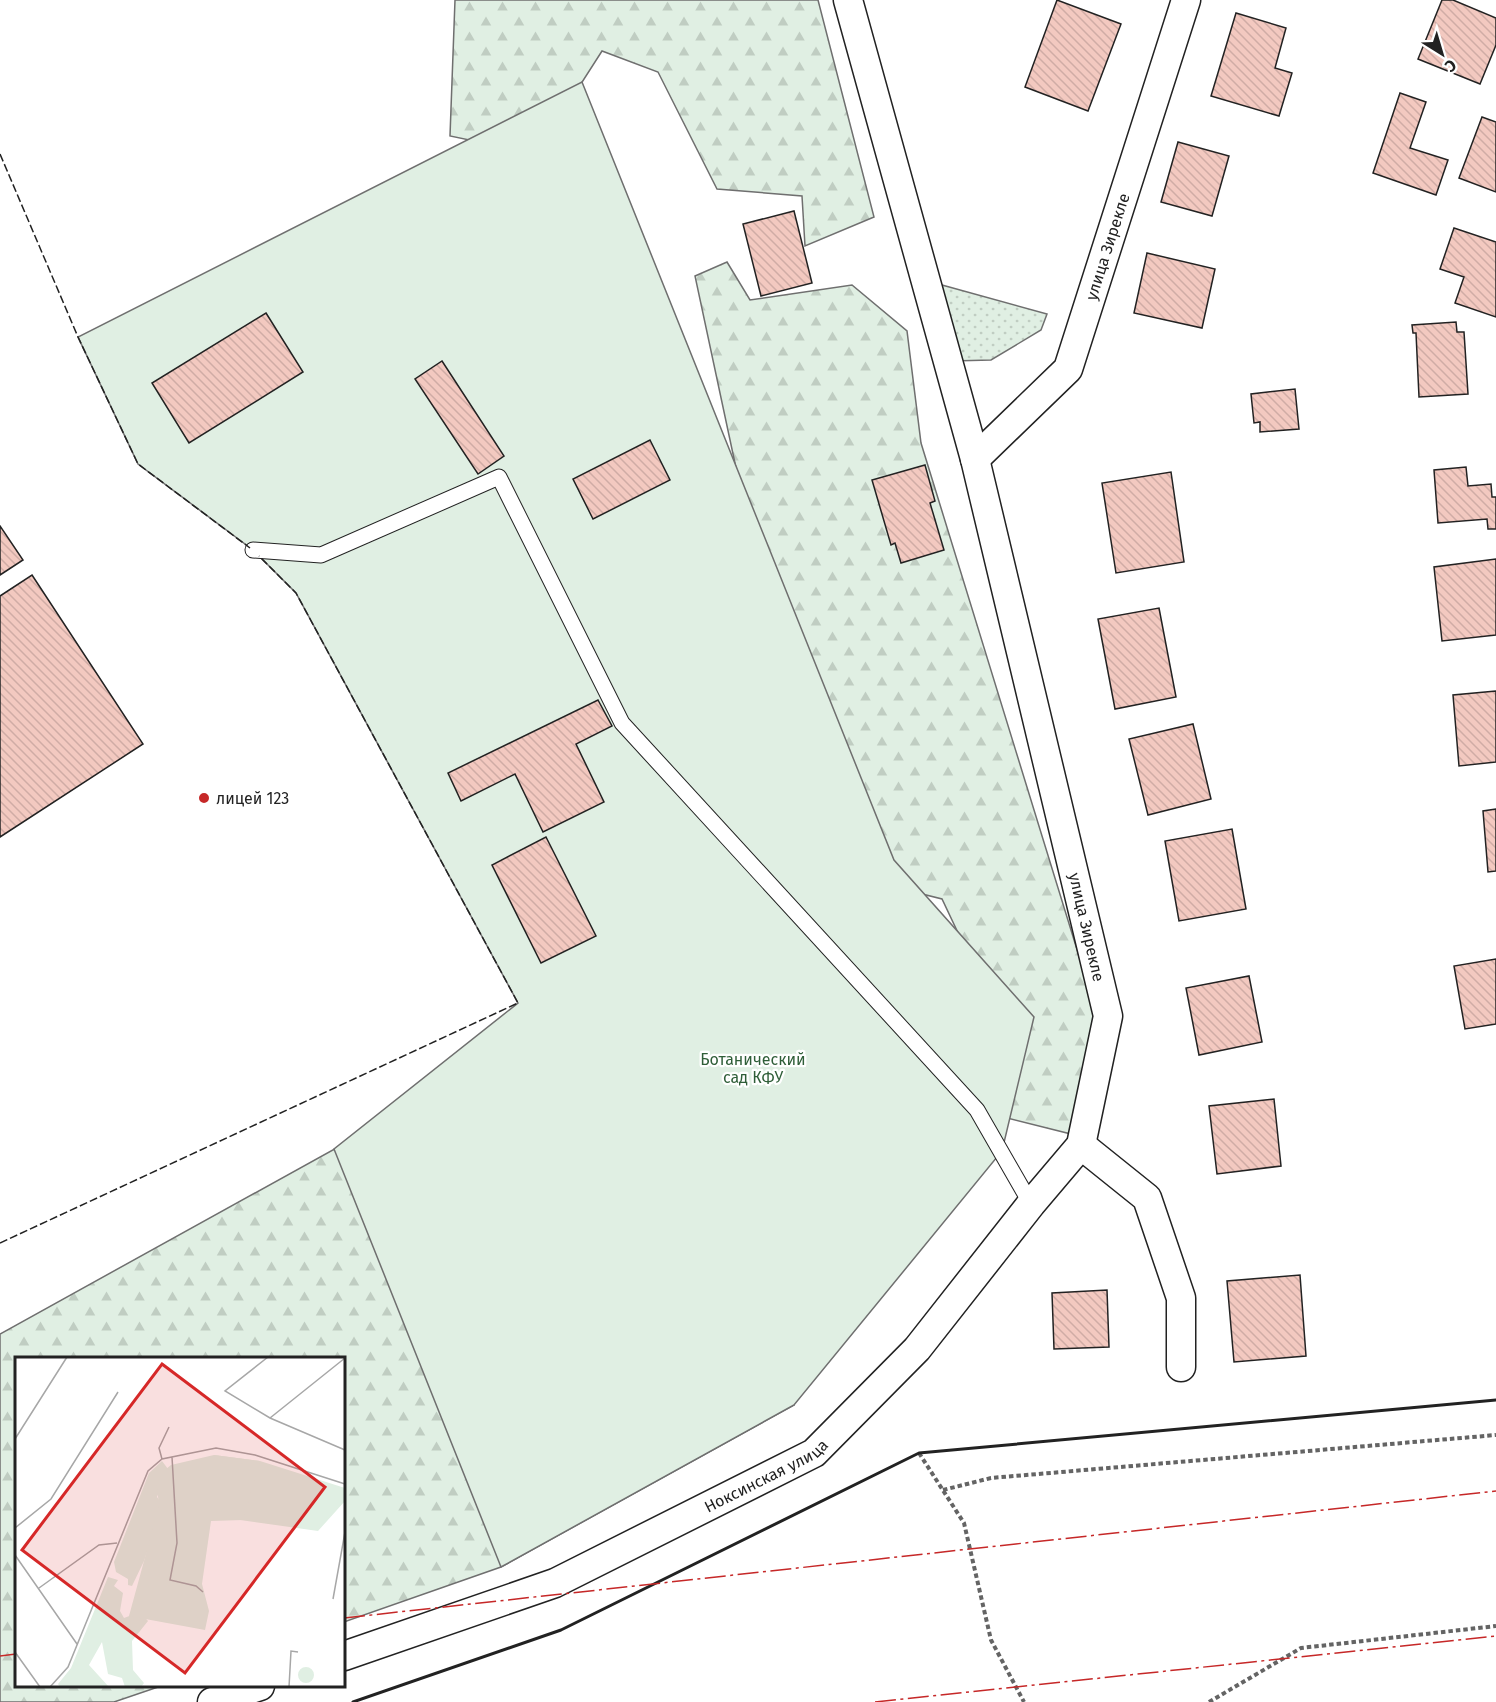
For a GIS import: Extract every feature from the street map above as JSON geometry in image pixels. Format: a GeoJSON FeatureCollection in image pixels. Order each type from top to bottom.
{"type":"FeatureCollection","features":[{"type":"Feature","properties":{"kind":"street","name":"улица Зирекле"},"geometry":{"type":"LineString","coordinates":[[848,0],[975,459],[1108,1016],[1081,1145]]}},
{"type":"Feature","properties":{"kind":"street","name":"улица Зирекле"},"geometry":{"type":"LineString","coordinates":[[975,459],[1068,369],[1186,0]]}},
{"type":"Feature","properties":{"kind":"street","name":"Ноксинская улица"},"geometry":{"type":"LineString","coordinates":[[345,1656],[555,1582],[814,1453],[917,1349],[1031,1204],[1081,1145]]}},
{"type":"Feature","properties":{"kind":"street"},"geometry":{"type":"LineString","coordinates":[[1081,1145],[1147,1198],[1181,1298],[1181,1367]]}},
{"type":"Feature","properties":{"kind":"street"},"geometry":{"type":"LineString","coordinates":[[212,1702],[257,1687]]}},
{"type":"Feature","properties":{"kind":"lane"},"geometry":{"type":"LineString","coordinates":[[253,550],[321,555],[498,477],[622,723],[977,1110],[1031,1204]]}},
{"type":"Feature","properties":{"kind":"path"},"geometry":{"type":"LineString","coordinates":[[943,1490],[991,1478],[1496,1435]]}},
{"type":"Feature","properties":{"kind":"path"},"geometry":{"type":"LineString","coordinates":[[919,1453],[964,1523],[991,1640],[1024,1702]]}},
{"type":"Feature","properties":{"kind":"path"},"geometry":{"type":"LineString","coordinates":[[1209,1702],[1301,1648],[1496,1626]]}},
{"type":"Feature","properties":{"kind":"green space"},"geometry":{"type":"Polygon","coordinates":[[[455,0],[818,0],[874,217],[805,246],[802,196],[717,189],[658,72],[602,51],[536,154],[450,136],[455,0]]]}},
{"type":"Feature","properties":{"kind":"green space","name":"Ботанический сад КФУ"},"geometry":{"type":"Polygon","coordinates":[[[582,82],[894,860],[1034,1017],[1002,1151],[794,1405],[501,1567],[334,1149],[518,1003],[296,593],[253,550],[138,464],[78,337],[582,82]]]}},
{"type":"Feature","properties":{"kind":"green space"},"geometry":{"type":"Polygon","coordinates":[[[727,262],[750,300],[852,285],[907,331],[921,443],[1095,1008],[1071,1134],[1003,1117],[976,971],[942,899],[874,882],[736,468],[695,276],[727,262]]]}},
{"type":"Feature","properties":{"kind":"green space"},"geometry":{"type":"Polygon","coordinates":[[[942,285],[1047,314],[1041,330],[991,360],[952,361],[942,285]]]}},
{"type":"Feature","properties":{"kind":"green space"},"geometry":{"type":"Polygon","coordinates":[[[490,1063],[794,1405],[501,1567],[345,1622],[345,1357],[15,1357],[15,1687],[158,1687],[114,1702],[0,1702],[0,1334],[490,1063]]]}},
{"type":"Feature","properties":{"kind":"building"},"geometry":{"type":"Polygon","coordinates":[[[1057,0],[1121,24],[1088,111],[1025,87],[1057,0]]]}},
{"type":"Feature","properties":{"kind":"building"},"geometry":{"type":"Polygon","coordinates":[[[1442,0],[1453,0],[1496,18],[1496,45],[1480,84],[1418,59],[1442,0]]]}},
{"type":"Feature","properties":{"kind":"building"},"geometry":{"type":"Polygon","coordinates":[[[1236,13],[1286,28],[1275,68],[1292,73],[1279,116],[1211,96],[1236,13]]]}},
{"type":"Feature","properties":{"kind":"building"},"geometry":{"type":"Polygon","coordinates":[[[1400,93],[1426,102],[1410,148],[1448,160],[1436,195],[1373,173],[1400,93]]]}},
{"type":"Feature","properties":{"kind":"building"},"geometry":{"type":"Polygon","coordinates":[[[1482,117],[1496,122],[1496,192],[1459,178],[1482,117]]]}},
{"type":"Feature","properties":{"kind":"building"},"geometry":{"type":"Polygon","coordinates":[[[1178,142],[1229,156],[1212,216],[1161,202],[1178,142]]]}},
{"type":"Feature","properties":{"kind":"building"},"geometry":{"type":"Polygon","coordinates":[[[794,211],[812,283],[761,296],[743,224],[794,211]]]}},
{"type":"Feature","properties":{"kind":"building"},"geometry":{"type":"Polygon","coordinates":[[[1454,228],[1496,242],[1496,317],[1455,303],[1464,277],[1440,269],[1454,228]]]}},
{"type":"Feature","properties":{"kind":"building"},"geometry":{"type":"Polygon","coordinates":[[[1147,253],[1215,269],[1202,328],[1134,313],[1147,253]]]}},
{"type":"Feature","properties":{"kind":"building"},"geometry":{"type":"Polygon","coordinates":[[[266,313],[303,372],[189,443],[152,383],[266,313]]]}},
{"type":"Feature","properties":{"kind":"building"},"geometry":{"type":"Polygon","coordinates":[[[1456,322],[1457,332],[1464,332],[1468,394],[1419,397],[1416,333],[1413,333],[1412,325],[1456,322]]]}},
{"type":"Feature","properties":{"kind":"building"},"geometry":{"type":"Polygon","coordinates":[[[442,361],[504,456],[478,474],[415,379],[442,361]]]}},
{"type":"Feature","properties":{"kind":"building"},"geometry":{"type":"Polygon","coordinates":[[[1295,389],[1299,429],[1260,432],[1260,422],[1254,423],[1251,394],[1295,389]]]}},
{"type":"Feature","properties":{"kind":"building"},"geometry":{"type":"Polygon","coordinates":[[[650,440],[670,480],[593,519],[573,479],[650,440]]]}},
{"type":"Feature","properties":{"kind":"building"},"geometry":{"type":"Polygon","coordinates":[[[925,465],[935,501],[930,503],[944,550],[901,563],[895,543],[891,545],[872,480],[925,465]]]}},
{"type":"Feature","properties":{"kind":"building"},"geometry":{"type":"Polygon","coordinates":[[[1466,467],[1468,486],[1491,484],[1492,497],[1496,497],[1496,529],[1488,529],[1487,519],[1438,523],[1434,470],[1466,467]]]}},
{"type":"Feature","properties":{"kind":"building"},"geometry":{"type":"Polygon","coordinates":[[[1171,472],[1184,562],[1116,573],[1102,483],[1171,472]]]}},
{"type":"Feature","properties":{"kind":"building"},"geometry":{"type":"Polygon","coordinates":[[[0,526],[23,560],[0,575],[0,526]]]}},
{"type":"Feature","properties":{"kind":"building"},"geometry":{"type":"Polygon","coordinates":[[[1496,559],[1496,635],[1442,641],[1434,567],[1496,559]]]}},
{"type":"Feature","properties":{"kind":"building"},"geometry":{"type":"Polygon","coordinates":[[[32,575],[143,744],[0,837],[0,596],[32,575]]]}},
{"type":"Feature","properties":{"kind":"building"},"geometry":{"type":"Polygon","coordinates":[[[1159,608],[1176,697],[1115,709],[1098,619],[1159,608]]]}},
{"type":"Feature","properties":{"kind":"building"},"geometry":{"type":"Polygon","coordinates":[[[1496,691],[1496,762],[1459,766],[1453,695],[1496,691]]]}},
{"type":"Feature","properties":{"kind":"building"},"geometry":{"type":"Polygon","coordinates":[[[598,700],[612,726],[576,744],[604,802],[543,832],[515,774],[461,801],[448,773],[598,700]]]}},
{"type":"Feature","properties":{"kind":"building"},"geometry":{"type":"Polygon","coordinates":[[[1193,724],[1211,799],[1148,815],[1129,739],[1193,724]]]}},
{"type":"Feature","properties":{"kind":"building"},"geometry":{"type":"Polygon","coordinates":[[[1496,809],[1496,871],[1488,872],[1483,811],[1496,809]]]}},
{"type":"Feature","properties":{"kind":"building"},"geometry":{"type":"Polygon","coordinates":[[[1232,829],[1246,909],[1179,921],[1165,841],[1232,829]]]}},
{"type":"Feature","properties":{"kind":"building"},"geometry":{"type":"Polygon","coordinates":[[[546,837],[596,936],[541,963],[492,865],[546,837]]]}},
{"type":"Feature","properties":{"kind":"building"},"geometry":{"type":"Polygon","coordinates":[[[1496,959],[1496,1024],[1465,1029],[1454,966],[1496,959]]]}},
{"type":"Feature","properties":{"kind":"building"},"geometry":{"type":"Polygon","coordinates":[[[1249,976],[1262,1042],[1199,1055],[1186,988],[1249,976]]]}},
{"type":"Feature","properties":{"kind":"building"},"geometry":{"type":"Polygon","coordinates":[[[1274,1099],[1281,1166],[1217,1174],[1209,1106],[1274,1099]]]}},
{"type":"Feature","properties":{"kind":"building"},"geometry":{"type":"Polygon","coordinates":[[[1300,1275],[1306,1356],[1234,1362],[1227,1281],[1300,1275]]]}},
{"type":"Feature","properties":{"kind":"building"},"geometry":{"type":"Polygon","coordinates":[[[1107,1290],[1109,1347],[1054,1349],[1052,1293],[1107,1290]]]}},
{"type":"Feature","properties":{"kind":"fence"},"geometry":{"type":"LineString","coordinates":[[0,154],[78,337],[138,464],[250,548]]}},
{"type":"Feature","properties":{"kind":"fence"},"geometry":{"type":"LineString","coordinates":[[0,1243],[518,1003],[296,593],[259,556]]}},
{"type":"Feature","properties":{"kind":"wall"},"geometry":{"type":"LineString","coordinates":[[353,1702],[561,1630],[919,1453],[1496,1400]]}},
{"type":"Feature","properties":{"kind":"power"},"geometry":{"type":"LineString","coordinates":[[345,1618],[1496,1491]]}},
{"type":"Feature","properties":{"kind":"power"},"geometry":{"type":"LineString","coordinates":[[875,1702],[1496,1636]]}},
{"type":"Feature","properties":{"kind":"power"},"geometry":{"type":"LineString","coordinates":[[0,1656],[15,1654]]}},
{"type":"Feature","properties":{"kind":"place","name":"лицей 123"},"geometry":{"type":"Point","coordinates":[204,798]}}]}
